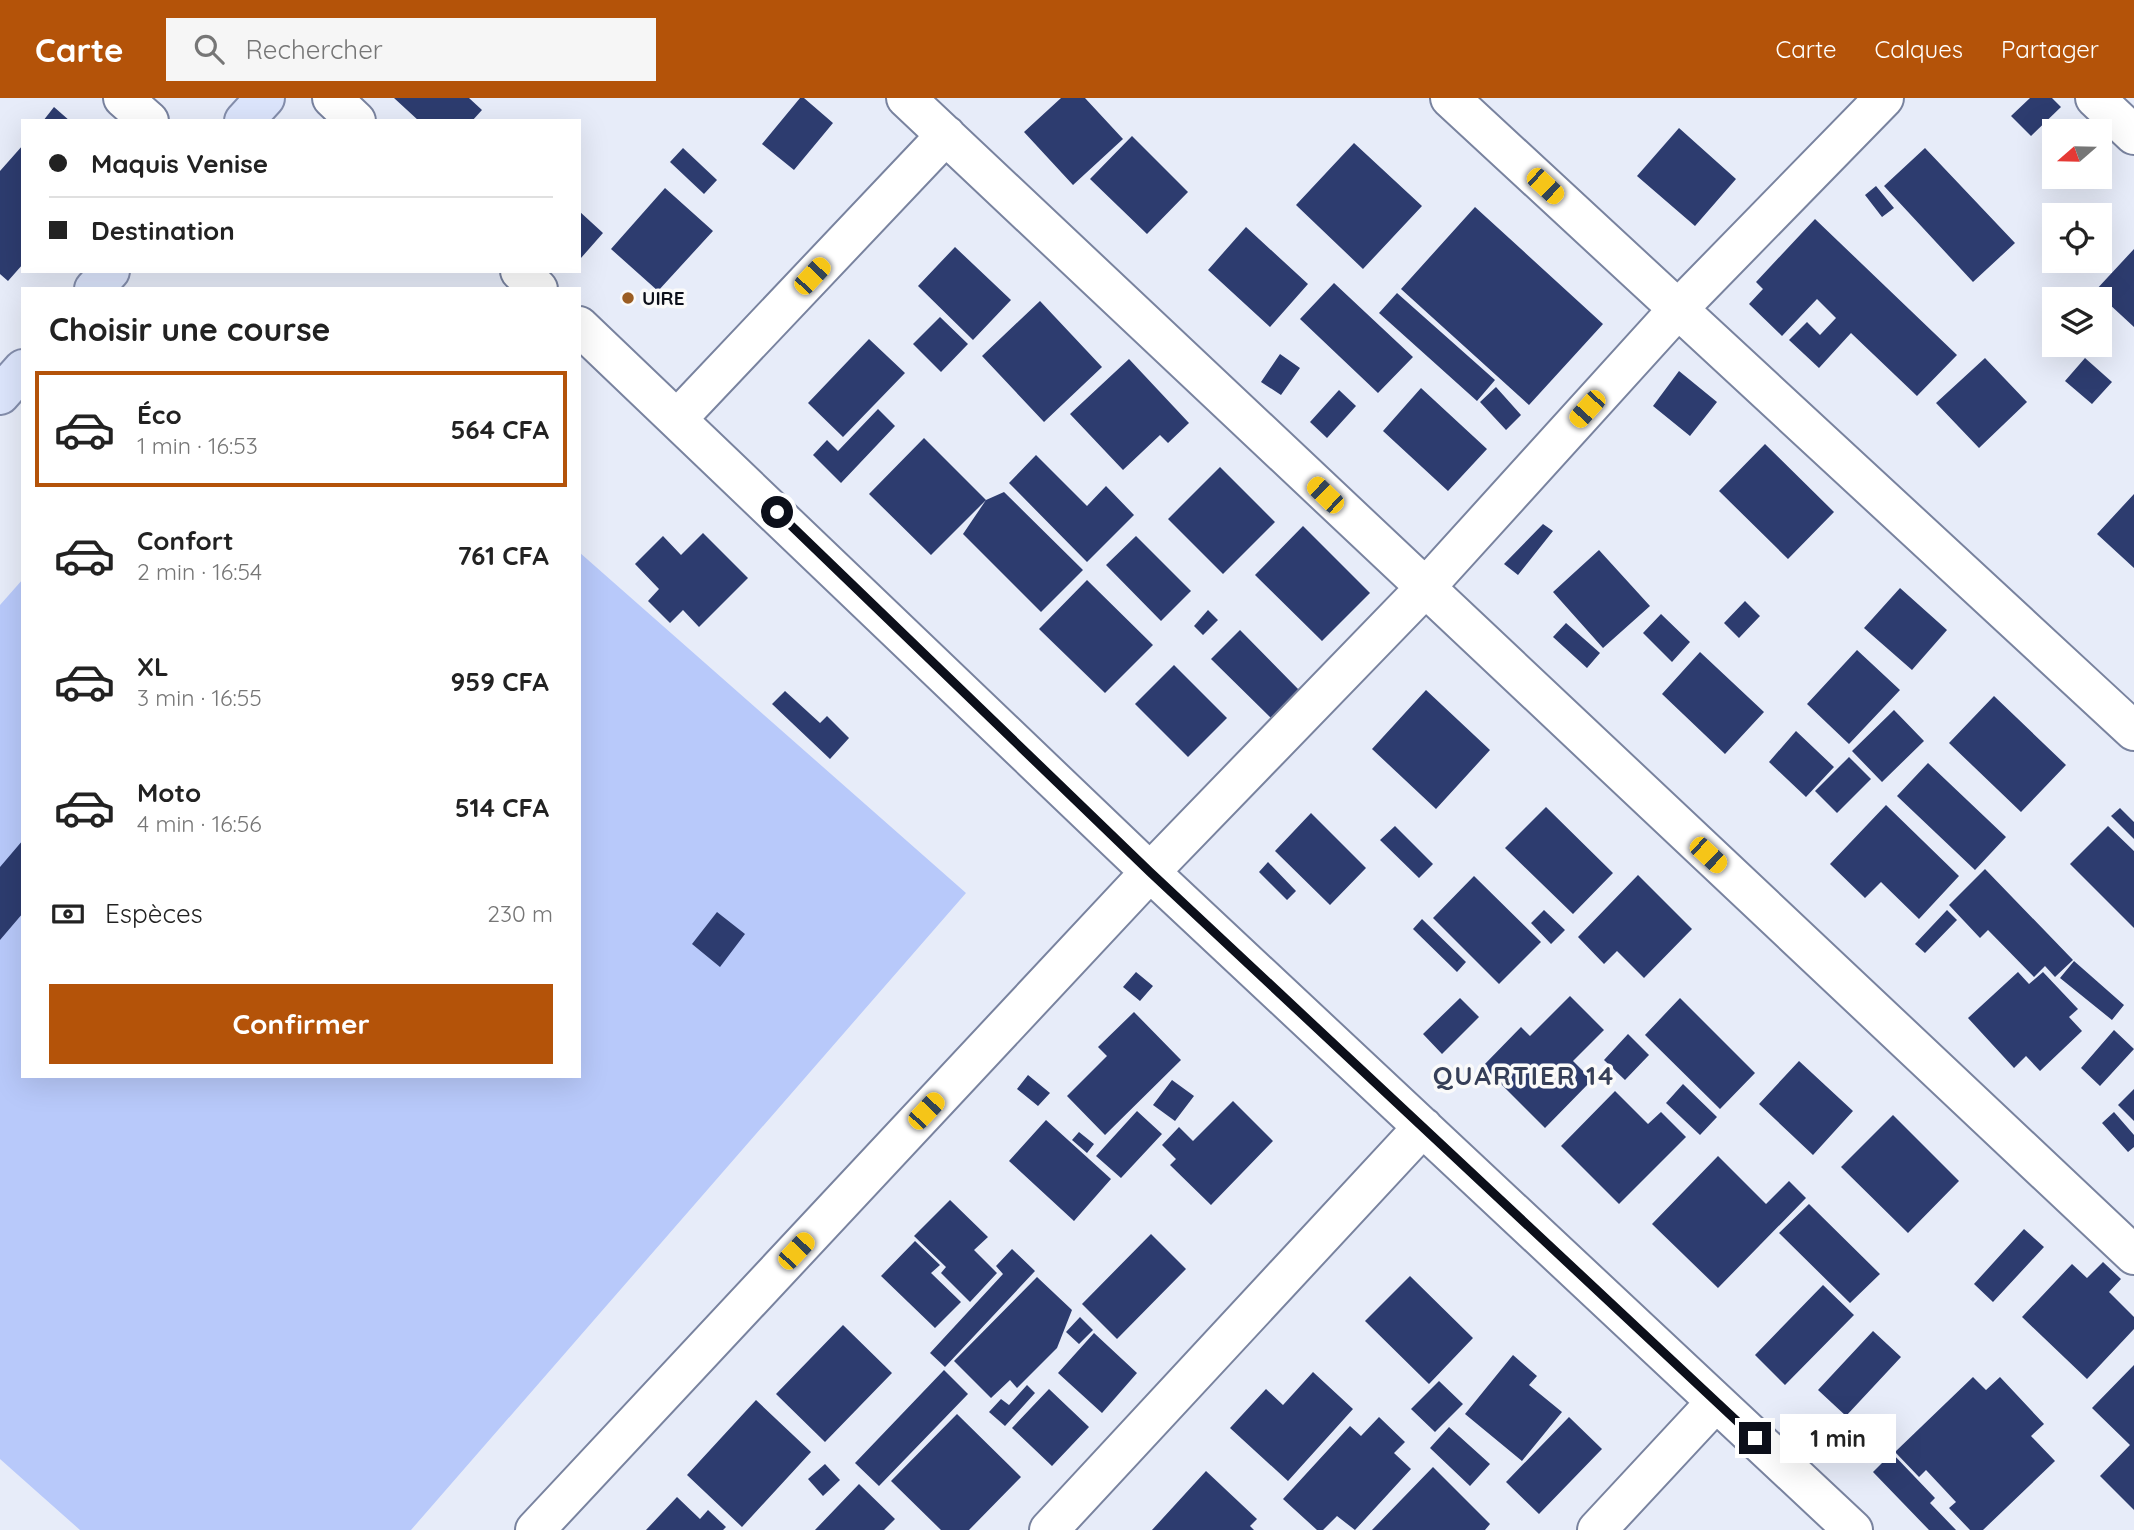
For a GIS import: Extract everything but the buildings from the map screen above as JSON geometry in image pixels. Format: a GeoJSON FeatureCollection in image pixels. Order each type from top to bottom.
{"type":"FeatureCollection","features":[{"type":"Feature","properties":{"kind":"main road"},"geometry":{"type":"LineString","coordinates":[[246,119],[265,98]]}},
{"type":"Feature","properties":{"kind":"main road"},"geometry":{"type":"LineString","coordinates":[[96,287],[108,273]]}},
{"type":"Feature","properties":{"kind":"main road"},"geometry":{"type":"LineString","coordinates":[[0,395],[21,371]]}},
{"type":"Feature","properties":{"kind":"street"},"geometry":{"type":"LineString","coordinates":[[123,98],[147,119]]}},
{"type":"Feature","properties":{"kind":"street"},"geometry":{"type":"LineString","coordinates":[[332,98],[354,119]]}},
{"type":"Feature","properties":{"kind":"street"},"geometry":{"type":"LineString","coordinates":[[906,98],[1424,589],[2134,1255]]}},
{"type":"Feature","properties":{"kind":"street"},"geometry":{"type":"LineString","coordinates":[[1450,98],[2134,731]]}},
{"type":"Feature","properties":{"kind":"street"},"geometry":{"type":"LineString","coordinates":[[535,1530],[1150,872],[1424,589],[1678,309],[1884,98]]}},
{"type":"Feature","properties":{"kind":"street"},"geometry":{"type":"LineString","coordinates":[[678,418],[946,135]]}},
{"type":"Feature","properties":{"kind":"street"},"geometry":{"type":"LineString","coordinates":[[522,273],[536,287]]}},
{"type":"Feature","properties":{"kind":"street"},"geometry":{"type":"LineString","coordinates":[[581,328],[1150,872],[1853,1530]]}},
{"type":"Feature","properties":{"kind":"street"},"geometry":{"type":"LineString","coordinates":[[1049,1530],[1423,1128]]}},
{"type":"Feature","properties":{"kind":"street"},"geometry":{"type":"LineString","coordinates":[[1597,1530],[1716,1402]]}},
{"type":"Feature","properties":{"kind":"shaded area"},"geometry":{"type":"Polygon","coordinates":[[[581,554],[966,893],[411,1530],[80,1530],[0,1459],[0,605],[21,581],[21,1078],[581,1078],[581,554]]]}},
{"type":"Feature","properties":{"kind":"place","name":"UIRE"},"geometry":{"type":"Point","coordinates":[628,298]}},
{"type":"Feature","properties":{"kind":"district","name":"QUARTIER 14"},"geometry":{"type":"Point","coordinates":[1524,1076]}},
{"type":"Feature","properties":{"kind":"route"},"geometry":{"type":"LineString","coordinates":[[777,512],[1150,872],[1755,1438]]}}]}
